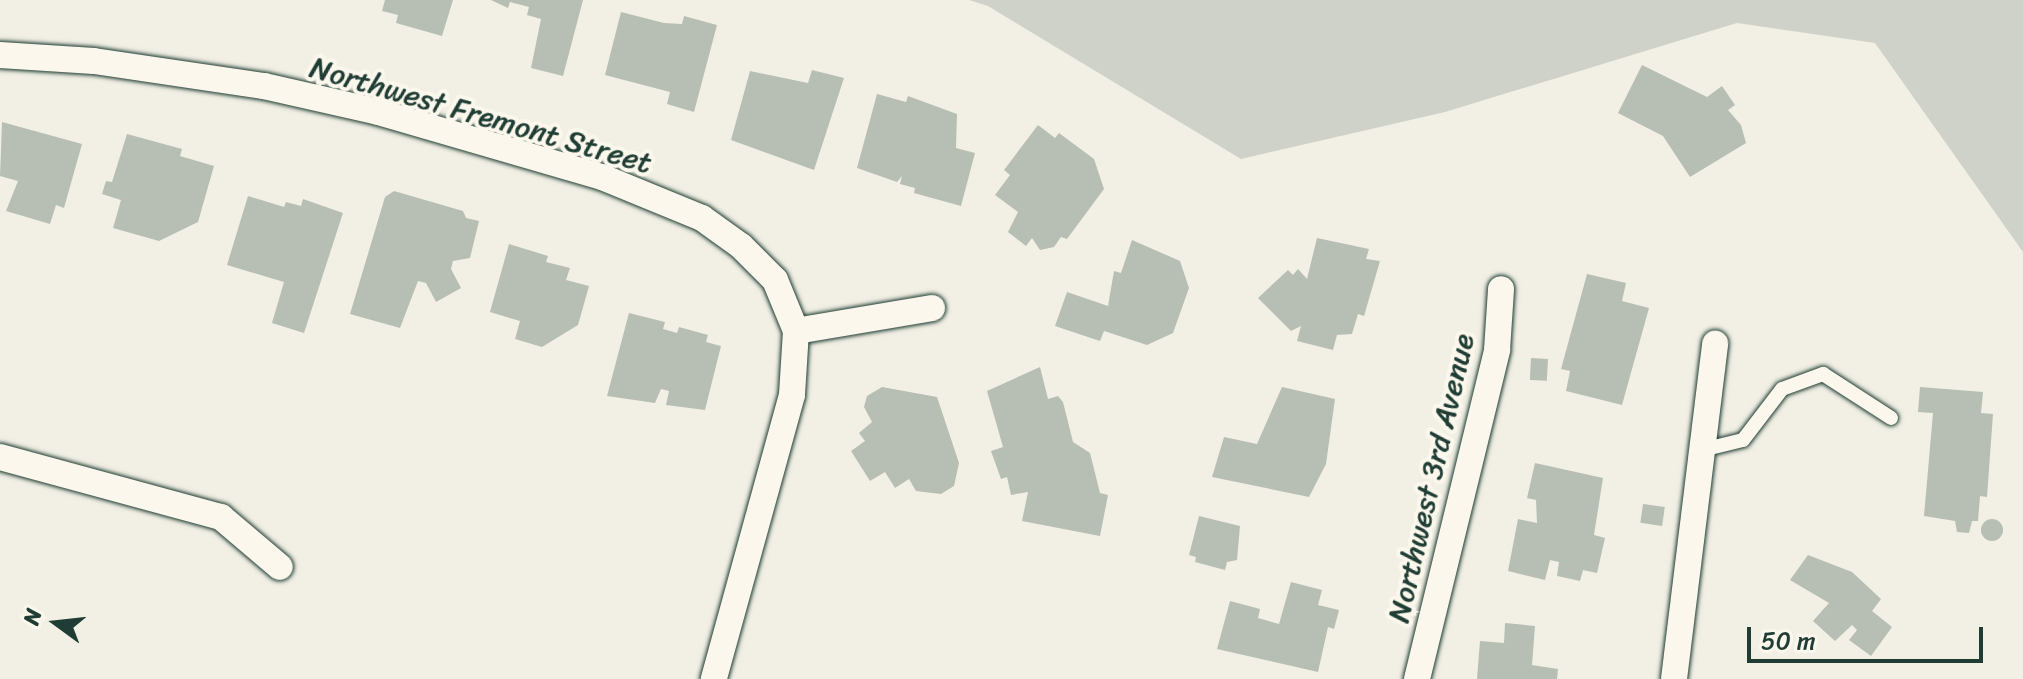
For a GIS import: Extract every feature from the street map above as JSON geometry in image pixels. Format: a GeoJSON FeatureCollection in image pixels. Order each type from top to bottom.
{"type":"FeatureCollection","features":[{"type":"Feature","properties":{"kind":"street","name":"Northwest Fremont Street"},"geometry":{"type":"LineString","coordinates":[[0,55],[94,61],[264,86],[378,112],[602,177],[702,218],[741,246],[775,280],[796,331]]}},
{"type":"Feature","properties":{"kind":"street","name":"Northwest 3rd Avenue"},"geometry":{"type":"LineString","coordinates":[[1417,679],[1497,350],[1501,289]]}},
{"type":"Feature","properties":{"kind":"street"},"geometry":{"type":"LineString","coordinates":[[714,679],[792,395],[796,331],[932,308]]}},
{"type":"Feature","properties":{"kind":"street"},"geometry":{"type":"LineString","coordinates":[[1674,679],[1715,343]]}},
{"type":"Feature","properties":{"kind":"street"},"geometry":{"type":"LineString","coordinates":[[0,457],[221,517],[280,567]]}},
{"type":"Feature","properties":{"kind":"lane"},"geometry":{"type":"LineString","coordinates":[[1702,450],[1743,440],[1782,389],[1823,374],[1891,418]]}},
{"type":"Feature","properties":{"kind":"shaded area"},"geometry":{"type":"Polygon","coordinates":[[[969,0],[2023,0],[2023,252],[1875,43],[1737,23],[1445,112],[1241,159],[988,6],[969,0]]]}},
{"type":"Feature","properties":{"kind":"building"},"geometry":{"type":"Polygon","coordinates":[[[385,0],[453,0],[442,36],[396,23],[398,15],[382,11],[385,0]]]}},
{"type":"Feature","properties":{"kind":"building"},"geometry":{"type":"Polygon","coordinates":[[[491,0],[583,0],[563,76],[531,68],[541,19],[527,15],[529,7],[510,2],[508,8],[491,0]]]}},
{"type":"Feature","properties":{"kind":"building"},"geometry":{"type":"Polygon","coordinates":[[[621,12],[664,23],[682,24],[684,16],[717,25],[694,112],[667,104],[670,92],[605,75],[621,12]]]}},
{"type":"Feature","properties":{"kind":"building"},"geometry":{"type":"Polygon","coordinates":[[[1642,65],[1707,97],[1722,86],[1735,105],[1728,110],[1741,125],[1746,143],[1690,177],[1663,136],[1618,113],[1642,65]]]}},
{"type":"Feature","properties":{"kind":"building"},"geometry":{"type":"Polygon","coordinates":[[[812,70],[844,78],[814,170],[731,140],[750,71],[808,83],[812,70]]]}},
{"type":"Feature","properties":{"kind":"building"},"geometry":{"type":"Polygon","coordinates":[[[877,94],[906,102],[908,96],[957,114],[956,148],[975,153],[961,206],[914,193],[915,188],[900,184],[902,176],[897,182],[857,168],[877,94]]]}},
{"type":"Feature","properties":{"kind":"building"},"geometry":{"type":"Polygon","coordinates":[[[2,122],[82,144],[64,208],[56,205],[50,224],[6,211],[18,181],[0,176],[2,122]]]}},
{"type":"Feature","properties":{"kind":"building"},"geometry":{"type":"Polygon","coordinates":[[[1038,125],[1055,138],[1059,133],[1094,159],[1104,189],[1067,239],[1061,237],[1054,247],[1040,250],[1032,238],[1026,246],[1008,232],[1018,212],[995,195],[1010,175],[1004,170],[1038,125]]]}},
{"type":"Feature","properties":{"kind":"building"},"geometry":{"type":"Polygon","coordinates":[[[127,134],[182,149],[180,156],[214,166],[198,222],[159,241],[113,228],[121,200],[102,194],[106,181],[112,182],[127,134]]]}},
{"type":"Feature","properties":{"kind":"building"},"geometry":{"type":"Polygon","coordinates":[[[394,191],[463,211],[466,218],[479,221],[470,258],[453,261],[451,269],[461,288],[436,302],[426,283],[418,281],[400,328],[350,314],[385,197],[394,191]]]}},
{"type":"Feature","properties":{"kind":"building"},"geometry":{"type":"Polygon","coordinates":[[[248,196],[284,207],[286,202],[301,206],[303,199],[343,213],[304,333],[272,323],[284,282],[227,265],[248,196]]]}},
{"type":"Feature","properties":{"kind":"building"},"geometry":{"type":"Polygon","coordinates":[[[1317,238],[1369,249],[1366,259],[1380,261],[1364,316],[1358,314],[1352,334],[1337,335],[1333,350],[1297,341],[1301,326],[1291,331],[1258,298],[1288,270],[1293,275],[1298,269],[1307,279],[1317,238]]]}},
{"type":"Feature","properties":{"kind":"building"},"geometry":{"type":"Polygon","coordinates":[[[1132,240],[1180,261],[1189,288],[1173,333],[1147,345],[1104,331],[1100,341],[1055,326],[1067,292],[1108,306],[1114,271],[1121,273],[1132,240]]]}},
{"type":"Feature","properties":{"kind":"building"},"geometry":{"type":"Polygon","coordinates":[[[509,244],[548,256],[546,262],[570,268],[566,280],[589,286],[578,325],[542,347],[515,339],[520,321],[490,312],[509,244]]]}},
{"type":"Feature","properties":{"kind":"building"},"geometry":{"type":"Polygon","coordinates":[[[1587,274],[1626,283],[1622,301],[1649,308],[1622,405],[1566,391],[1570,371],[1561,369],[1587,274]]]}},
{"type":"Feature","properties":{"kind":"building"},"geometry":{"type":"Polygon","coordinates":[[[629,313],[665,322],[663,329],[677,333],[679,327],[708,335],[706,342],[721,346],[705,410],[666,405],[669,391],[661,389],[655,403],[607,396],[629,313]]]}},
{"type":"Feature","properties":{"kind":"building"},"geometry":{"type":"Polygon","coordinates":[[[1531,358],[1548,359],[1547,381],[1530,380],[1531,358]]]}},
{"type":"Feature","properties":{"kind":"building"},"geometry":{"type":"Polygon","coordinates":[[[1040,367],[1048,399],[1058,396],[1063,402],[1073,442],[1090,453],[1100,493],[1108,495],[1100,536],[1022,521],[1028,492],[1011,495],[1007,477],[1001,479],[991,451],[1003,447],[987,391],[1040,367]]]}},
{"type":"Feature","properties":{"kind":"building"},"geometry":{"type":"Polygon","coordinates":[[[882,387],[937,397],[959,463],[954,486],[941,494],[916,491],[909,479],[895,488],[885,472],[870,481],[851,451],[865,441],[859,433],[872,422],[864,407],[867,396],[882,387]]]}},
{"type":"Feature","properties":{"kind":"building"},"geometry":{"type":"Polygon","coordinates":[[[1282,387],[1335,399],[1326,464],[1309,497],[1212,477],[1224,437],[1257,444],[1282,387]]]}},
{"type":"Feature","properties":{"kind":"building"},"geometry":{"type":"Polygon","coordinates":[[[1920,387],[1983,392],[1981,413],[1993,414],[1987,497],[1980,496],[1978,521],[1972,521],[1969,533],[1957,532],[1955,521],[1924,516],[1933,413],[1918,412],[1920,387]]]}},
{"type":"Feature","properties":{"kind":"building"},"geometry":{"type":"Polygon","coordinates":[[[1535,463],[1603,478],[1594,535],[1605,538],[1597,573],[1583,570],[1580,581],[1557,576],[1559,562],[1550,560],[1545,580],[1508,571],[1518,519],[1537,523],[1536,500],[1527,498],[1535,463]]]}},
{"type":"Feature","properties":{"kind":"building"},"geometry":{"type":"Polygon","coordinates":[[[1643,504],[1665,507],[1662,526],[1640,523],[1643,504]]]}},
{"type":"Feature","properties":{"kind":"building"},"geometry":{"type":"Polygon","coordinates":[[[1199,516],[1240,526],[1237,560],[1227,562],[1225,570],[1195,562],[1196,557],[1189,555],[1199,516]]]}},
{"type":"Feature","properties":{"kind":"building"},"geometry":{"type":"Polygon","coordinates":[[[1988,519],[1996,519],[2003,530],[1996,541],[1988,541],[1981,534],[1981,526],[1988,519]]]}},
{"type":"Feature","properties":{"kind":"building"},"geometry":{"type":"Polygon","coordinates":[[[1808,555],[1852,572],[1881,599],[1872,611],[1892,627],[1871,656],[1849,640],[1857,630],[1852,625],[1835,641],[1813,621],[1829,603],[1790,580],[1808,555]]]}},
{"type":"Feature","properties":{"kind":"building"},"geometry":{"type":"Polygon","coordinates":[[[1291,582],[1322,590],[1318,605],[1339,610],[1334,629],[1328,627],[1318,672],[1217,649],[1230,601],[1260,609],[1258,618],[1279,624],[1291,582]]]}},
{"type":"Feature","properties":{"kind":"building"},"geometry":{"type":"Polygon","coordinates":[[[1505,623],[1535,626],[1532,665],[1558,669],[1557,679],[1477,679],[1480,641],[1504,643],[1505,623]]]}}]}
